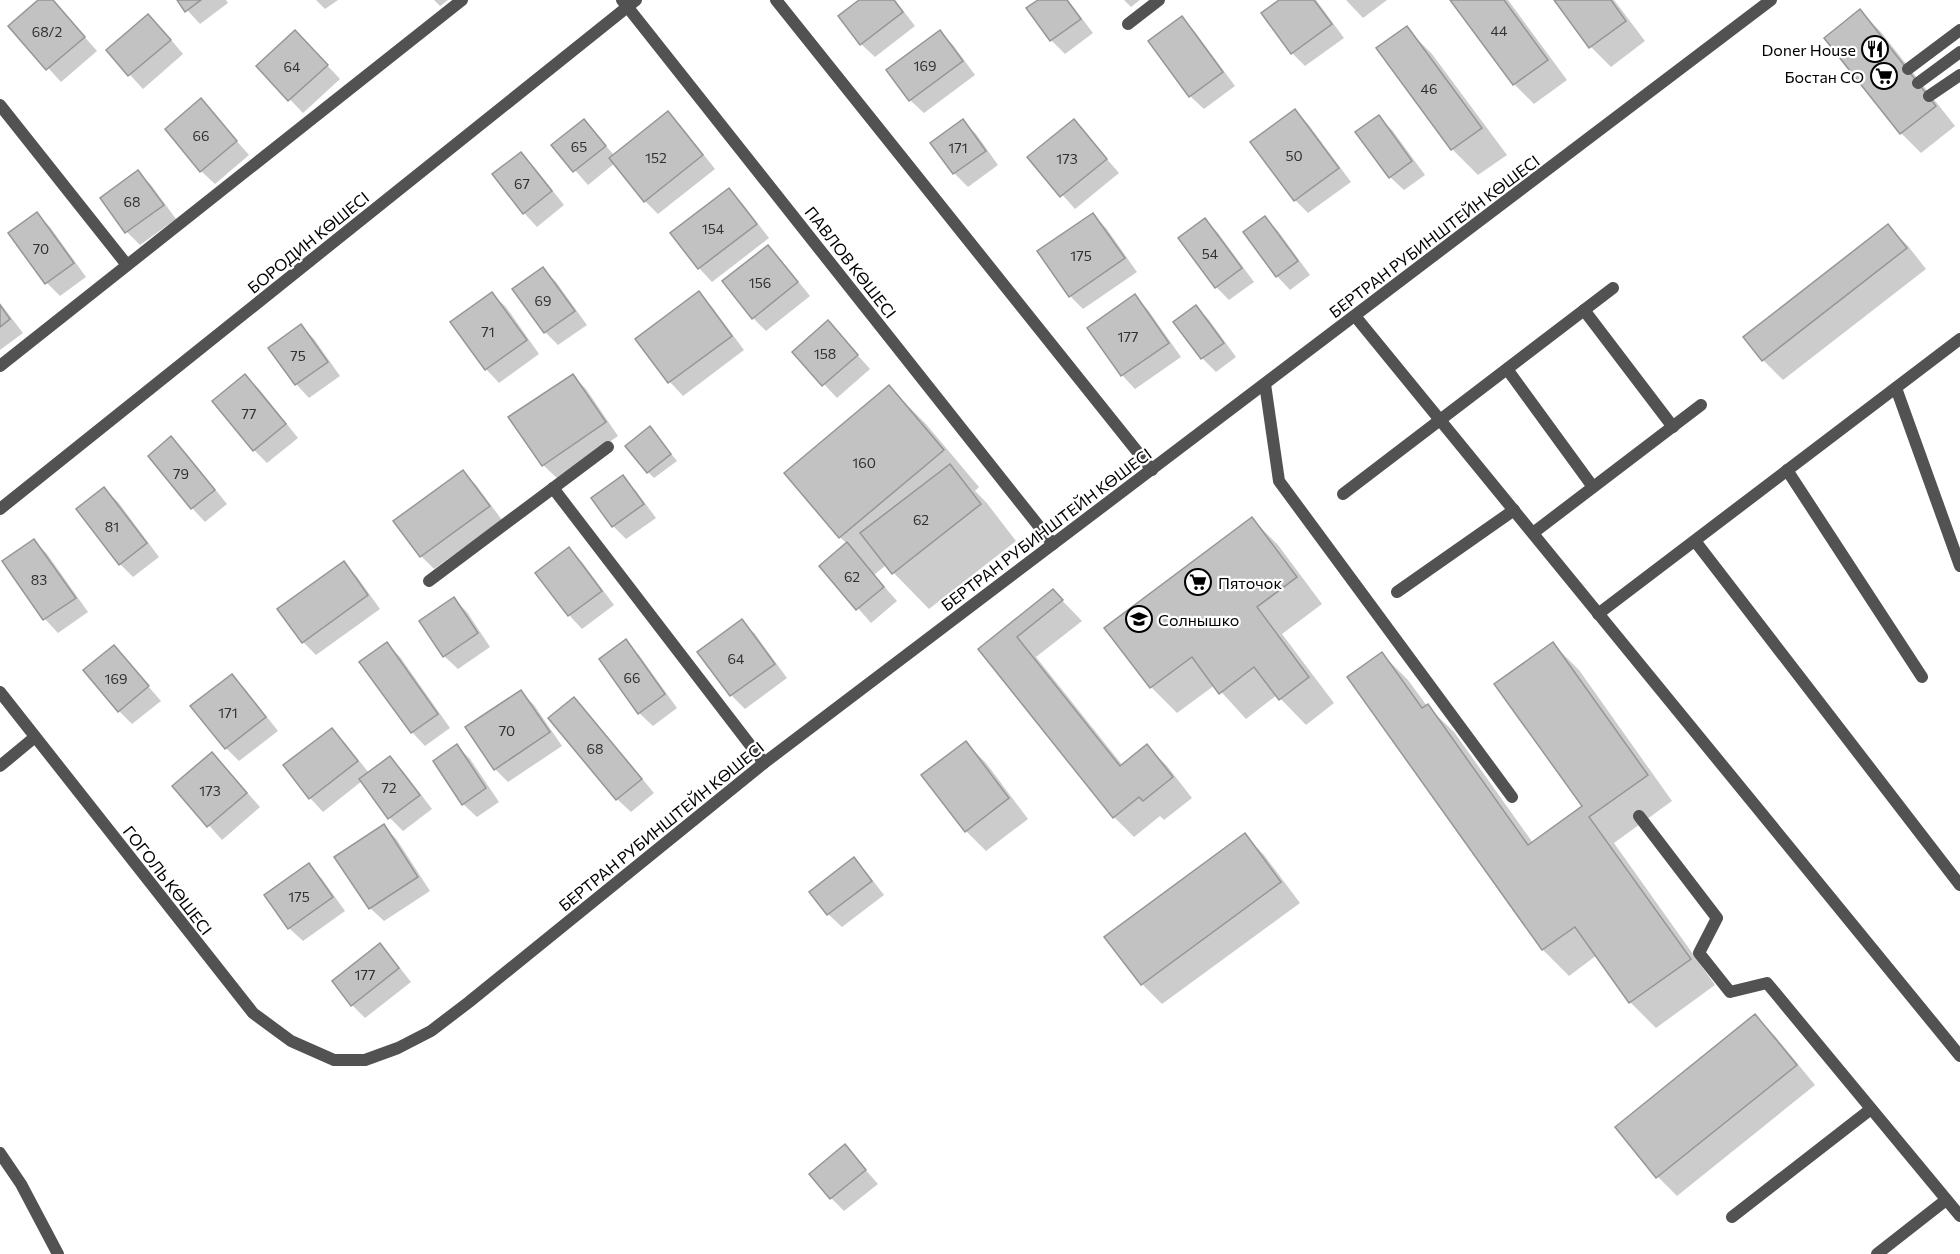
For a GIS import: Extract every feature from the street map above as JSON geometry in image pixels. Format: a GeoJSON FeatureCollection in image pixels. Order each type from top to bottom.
{"type":"FeatureCollection","features":[{"type":"Feature","properties":{"kind":"street"},"geometry":{"type":"LineString","coordinates":[[0,366],[462,0]]}},
{"type":"Feature","properties":{"kind":"street"},"geometry":{"type":"LineString","coordinates":[[776,0],[1152,470]]}},
{"type":"Feature","properties":{"kind":"street"},"geometry":{"type":"LineString","coordinates":[[1128,24],[1159,0]]}},
{"type":"Feature","properties":{"kind":"street","name":"БЕРТРАН РУБИНШТЕЙН КӨШЕСІ"},"geometry":{"type":"LineString","coordinates":[[334,1060],[365,1060],[398,1048],[431,1030],[469,1002],[764,763],[1772,0]]}},
{"type":"Feature","properties":{"kind":"street","name":"БОРОДИН КӨШЕСІ"},"geometry":{"type":"LineString","coordinates":[[0,509],[629,2]]}},
{"type":"Feature","properties":{"kind":"street","name":"ПАВЛОВ КӨШЕСІ"},"geometry":{"type":"LineString","coordinates":[[629,2],[1053,544]]}},
{"type":"Feature","properties":{"kind":"street"},"geometry":{"type":"LineString","coordinates":[[1908,69],[1960,30]]}},
{"type":"Feature","properties":{"kind":"street"},"geometry":{"type":"LineString","coordinates":[[1918,83],[1960,52]]}},
{"type":"Feature","properties":{"kind":"street"},"geometry":{"type":"LineString","coordinates":[[1929,96],[1960,75]]}},
{"type":"Feature","properties":{"kind":"street"},"geometry":{"type":"LineString","coordinates":[[0,105],[126,265]]}},
{"type":"Feature","properties":{"kind":"street"},"geometry":{"type":"LineString","coordinates":[[1343,494],[1613,288]]}},
{"type":"Feature","properties":{"kind":"street"},"geometry":{"type":"LineString","coordinates":[[1584,310],[1673,427]]}},
{"type":"Feature","properties":{"kind":"street"},"geometry":{"type":"LineString","coordinates":[[1355,316],[1960,1056]]}},
{"type":"Feature","properties":{"kind":"street"},"geometry":{"type":"LineString","coordinates":[[1598,614],[1960,339]]}},
{"type":"Feature","properties":{"kind":"street"},"geometry":{"type":"LineString","coordinates":[[1507,369],[1593,488]]}},
{"type":"Feature","properties":{"kind":"street"},"geometry":{"type":"LineString","coordinates":[[1265,384],[1279,482],[1512,797]]}},
{"type":"Feature","properties":{"kind":"street"},"geometry":{"type":"LineString","coordinates":[[1896,388],[1960,566]]}},
{"type":"Feature","properties":{"kind":"street"},"geometry":{"type":"LineString","coordinates":[[1533,533],[1701,405]]}},
{"type":"Feature","properties":{"kind":"street"},"geometry":{"type":"LineString","coordinates":[[429,581],[608,447]]}},
{"type":"Feature","properties":{"kind":"street"},"geometry":{"type":"LineString","coordinates":[[1787,470],[1922,677]]}},
{"type":"Feature","properties":{"kind":"street"},"geometry":{"type":"LineString","coordinates":[[553,488],[764,763]]}},
{"type":"Feature","properties":{"kind":"street"},"geometry":{"type":"LineString","coordinates":[[1397,592],[1514,510]]}},
{"type":"Feature","properties":{"kind":"street"},"geometry":{"type":"LineString","coordinates":[[1695,541],[1960,885]]}},
{"type":"Feature","properties":{"kind":"street","name":"ГОГОЛЬ КӨШЕСІ"},"geometry":{"type":"LineString","coordinates":[[0,692],[253,1013],[291,1041],[334,1060]]}},
{"type":"Feature","properties":{"kind":"street"},"geometry":{"type":"LineString","coordinates":[[0,766],[35,737]]}},
{"type":"Feature","properties":{"kind":"street"},"geometry":{"type":"LineString","coordinates":[[1639,816],[1718,918],[1699,953],[1730,992],[1767,983],[1960,1216]]}},
{"type":"Feature","properties":{"kind":"street"},"geometry":{"type":"LineString","coordinates":[[1732,1217],[1871,1109]]}},
{"type":"Feature","properties":{"kind":"street"},"geometry":{"type":"LineString","coordinates":[[0,1153],[21,1184],[58,1254]]}},
{"type":"Feature","properties":{"kind":"street"},"geometry":{"type":"LineString","coordinates":[[1877,1254],[1946,1200]]}},
{"type":"Feature","properties":{"kind":"building"},"geometry":{"type":"Polygon","coordinates":[[[38,0],[53,0],[85,37],[46,70],[8,26],[38,0]]]}},
{"type":"Feature","properties":{"kind":"building"},"geometry":{"type":"Polygon","coordinates":[[[177,0],[201,0],[185,12],[177,0]]]}},
{"type":"Feature","properties":{"kind":"building"},"geometry":{"type":"Polygon","coordinates":[[[859,0],[894,0],[903,12],[860,45],[838,16],[859,0]]]}},
{"type":"Feature","properties":{"kind":"building"},"geometry":{"type":"Polygon","coordinates":[[[1038,0],[1067,0],[1081,19],[1050,41],[1026,8],[1038,0]]]}},
{"type":"Feature","properties":{"kind":"building"},"geometry":{"type":"Polygon","coordinates":[[[1279,0],[1314,0],[1332,24],[1291,54],[1261,13],[1279,0]]]}},
{"type":"Feature","properties":{"kind":"building"},"geometry":{"type":"Polygon","coordinates":[[[1450,0],[1504,0],[1548,60],[1513,85],[1450,0]]]}},
{"type":"Feature","properties":{"kind":"building"},"geometry":{"type":"Polygon","coordinates":[[[1554,0],[1611,0],[1626,21],[1589,48],[1554,0]]]}},
{"type":"Feature","properties":{"kind":"building","name":"Бостан СО"},"geometry":{"type":"Polygon","coordinates":[[[1860,9],[1936,106],[1900,134],[1824,38],[1860,9]]]}},
{"type":"Feature","properties":{"kind":"building"},"geometry":{"type":"Polygon","coordinates":[[[148,14],[171,40],[128,76],[106,50],[148,14]]]}},
{"type":"Feature","properties":{"kind":"building"},"geometry":{"type":"Polygon","coordinates":[[[1182,16],[1223,72],[1189,97],[1148,41],[1182,16]]]}},
{"type":"Feature","properties":{"kind":"building"},"geometry":{"type":"Polygon","coordinates":[[[1407,26],[1482,128],[1451,150],[1376,48],[1407,26]]]}},
{"type":"Feature","properties":{"kind":"building"},"geometry":{"type":"Polygon","coordinates":[[[295,30],[328,65],[288,101],[256,66],[295,30]]]}},
{"type":"Feature","properties":{"kind":"building"},"geometry":{"type":"Polygon","coordinates":[[[940,30],[963,61],[909,101],[886,70],[940,30]]]}},
{"type":"Feature","properties":{"kind":"building"},"geometry":{"type":"Polygon","coordinates":[[[201,98],[237,141],[200,172],[165,129],[201,98]]]}},
{"type":"Feature","properties":{"kind":"building"},"geometry":{"type":"Polygon","coordinates":[[[1295,109],[1339,168],[1294,201],[1250,142],[1295,109]]]}},
{"type":"Feature","properties":{"kind":"building"},"geometry":{"type":"Polygon","coordinates":[[[668,111],[703,155],[644,202],[609,158],[668,111]]]}},
{"type":"Feature","properties":{"kind":"building"},"geometry":{"type":"Polygon","coordinates":[[[1379,115],[1412,161],[1389,178],[1355,132],[1379,115]]]}},
{"type":"Feature","properties":{"kind":"building"},"geometry":{"type":"Polygon","coordinates":[[[584,119],[606,146],[573,172],[551,145],[584,119]]]}},
{"type":"Feature","properties":{"kind":"building"},"geometry":{"type":"Polygon","coordinates":[[[963,119],[986,151],[953,174],[930,143],[963,119]]]}},
{"type":"Feature","properties":{"kind":"building"},"geometry":{"type":"Polygon","coordinates":[[[1074,119],[1107,159],[1060,197],[1027,157],[1074,119]]]}},
{"type":"Feature","properties":{"kind":"building"},"geometry":{"type":"Polygon","coordinates":[[[521,152],[552,191],[523,214],[492,174],[521,152]]]}},
{"type":"Feature","properties":{"kind":"building"},"geometry":{"type":"Polygon","coordinates":[[[138,170],[164,205],[125,233],[100,198],[138,170]]]}},
{"type":"Feature","properties":{"kind":"building"},"geometry":{"type":"Polygon","coordinates":[[[729,188],[757,224],[698,269],[670,233],[729,188]]]}},
{"type":"Feature","properties":{"kind":"building"},"geometry":{"type":"Polygon","coordinates":[[[37,212],[74,263],[45,284],[8,233],[37,212]]]}},
{"type":"Feature","properties":{"kind":"building"},"geometry":{"type":"Polygon","coordinates":[[[1093,213],[1125,258],[1069,297],[1037,251],[1093,213]]]}},
{"type":"Feature","properties":{"kind":"building"},"geometry":{"type":"Polygon","coordinates":[[[1265,216],[1298,261],[1276,277],[1243,232],[1265,216]]]}},
{"type":"Feature","properties":{"kind":"building"},"geometry":{"type":"Polygon","coordinates":[[[1205,218],[1242,268],[1215,288],[1178,238],[1205,218]]]}},
{"type":"Feature","properties":{"kind":"building"},"geometry":{"type":"Polygon","coordinates":[[[1888,224],[1907,248],[1762,361],[1743,337],[1888,224]]]}},
{"type":"Feature","properties":{"kind":"building"},"geometry":{"type":"Polygon","coordinates":[[[768,245],[798,282],[752,319],[722,281],[768,245]]]}},
{"type":"Feature","properties":{"kind":"building"},"geometry":{"type":"Polygon","coordinates":[[[543,267],[575,311],[544,333],[512,289],[543,267]]]}},
{"type":"Feature","properties":{"kind":"building"},"geometry":{"type":"Polygon","coordinates":[[[699,291],[732,336],[668,383],[635,339],[699,291]]]}},
{"type":"Feature","properties":{"kind":"building"},"geometry":{"type":"Polygon","coordinates":[[[492,292],[527,340],[485,370],[450,322],[492,292]]]}},
{"type":"Feature","properties":{"kind":"building"},"geometry":{"type":"Polygon","coordinates":[[[1135,294],[1169,343],[1121,376],[1087,328],[1135,294]]]}},
{"type":"Feature","properties":{"kind":"building"},"geometry":{"type":"Polygon","coordinates":[[[0,305],[10,319],[0,327],[0,305]]]}},
{"type":"Feature","properties":{"kind":"building"},"geometry":{"type":"Polygon","coordinates":[[[1196,305],[1224,343],[1201,359],[1173,322],[1196,305]]]}},
{"type":"Feature","properties":{"kind":"building"},"geometry":{"type":"Polygon","coordinates":[[[828,320],[858,355],[822,386],[792,352],[828,320]]]}},
{"type":"Feature","properties":{"kind":"building"},"geometry":{"type":"Polygon","coordinates":[[[301,324],[328,362],[295,385],[268,348],[301,324]]]}},
{"type":"Feature","properties":{"kind":"building"},"geometry":{"type":"Polygon","coordinates":[[[245,374],[286,424],[253,451],[212,401],[245,374]]]}},
{"type":"Feature","properties":{"kind":"building"},"geometry":{"type":"Polygon","coordinates":[[[573,374],[606,422],[542,466],[508,417],[573,374]]]}},
{"type":"Feature","properties":{"kind":"building"},"geometry":{"type":"Polygon","coordinates":[[[889,385],[944,450],[839,538],[784,473],[889,385]]]}},
{"type":"Feature","properties":{"kind":"building"},"geometry":{"type":"Polygon","coordinates":[[[650,426],[671,454],[647,473],[625,446],[650,426]]]}},
{"type":"Feature","properties":{"kind":"building"},"geometry":{"type":"Polygon","coordinates":[[[171,436],[215,490],[191,509],[148,456],[171,436]]]}},
{"type":"Feature","properties":{"kind":"building"},"geometry":{"type":"Polygon","coordinates":[[[950,464],[981,504],[892,574],[860,533],[950,464]]]}},
{"type":"Feature","properties":{"kind":"building"},"geometry":{"type":"Polygon","coordinates":[[[463,470],[490,506],[420,557],[393,521],[463,470]]]}},
{"type":"Feature","properties":{"kind":"building"},"geometry":{"type":"Polygon","coordinates":[[[623,475],[644,504],[612,527],[591,498],[623,475]]]}},
{"type":"Feature","properties":{"kind":"building"},"geometry":{"type":"Polygon","coordinates":[[[104,487],[147,543],[119,565],[76,509],[104,487]]]}},
{"type":"Feature","properties":{"kind":"building"},"geometry":{"type":"Polygon","coordinates":[[[1252,517],[1297,577],[1257,607],[1309,677],[1279,700],[1254,667],[1219,694],[1192,657],[1150,688],[1104,628],[1252,517]]]}},
{"type":"Feature","properties":{"kind":"building"},"geometry":{"type":"Polygon","coordinates":[[[34,539],[76,598],[43,620],[2,561],[34,539]]]}},
{"type":"Feature","properties":{"kind":"building"},"geometry":{"type":"Polygon","coordinates":[[[847,542],[884,587],[856,610],[819,566],[847,542]]]}},
{"type":"Feature","properties":{"kind":"building"},"geometry":{"type":"Polygon","coordinates":[[[569,547],[602,591],[568,616],[535,573],[569,547]]]}},
{"type":"Feature","properties":{"kind":"building"},"geometry":{"type":"Polygon","coordinates":[[[344,561],[368,595],[302,643],[277,609],[344,561]]]}},
{"type":"Feature","properties":{"kind":"building"},"geometry":{"type":"Polygon","coordinates":[[[1053,589],[1063,600],[1017,637],[1120,766],[1147,744],[1173,777],[1143,801],[1139,797],[1113,818],[978,649],[1053,589]]]}},
{"type":"Feature","properties":{"kind":"building"},"geometry":{"type":"Polygon","coordinates":[[[454,597],[478,633],[443,657],[419,621],[454,597]]]}},
{"type":"Feature","properties":{"kind":"building"},"geometry":{"type":"Polygon","coordinates":[[[742,619],[775,664],[730,696],[697,652],[742,619]]]}},
{"type":"Feature","properties":{"kind":"building"},"geometry":{"type":"Polygon","coordinates":[[[626,639],[665,694],[638,714],[599,659],[626,639]]]}},
{"type":"Feature","properties":{"kind":"building"},"geometry":{"type":"Polygon","coordinates":[[[387,642],[438,714],[411,733],[359,662],[387,642]]]}},
{"type":"Feature","properties":{"kind":"building"},"geometry":{"type":"Polygon","coordinates":[[[1553,642],[1648,775],[1589,817],[1691,959],[1629,1003],[1575,927],[1542,950],[1347,677],[1382,652],[1422,708],[1428,704],[1528,845],[1582,806],[1494,684],[1553,642]]]}},
{"type":"Feature","properties":{"kind":"building"},"geometry":{"type":"Polygon","coordinates":[[[114,645],[149,686],[118,712],[83,670],[114,645]]]}},
{"type":"Feature","properties":{"kind":"building"},"geometry":{"type":"Polygon","coordinates":[[[232,674],[266,717],[225,749],[190,706],[232,674]]]}},
{"type":"Feature","properties":{"kind":"building"},"geometry":{"type":"Polygon","coordinates":[[[521,690],[550,732],[494,770],[465,727],[521,690]]]}},
{"type":"Feature","properties":{"kind":"building"},"geometry":{"type":"Polygon","coordinates":[[[574,697],[642,779],[616,800],[548,718],[574,697]]]}},
{"type":"Feature","properties":{"kind":"building"},"geometry":{"type":"Polygon","coordinates":[[[332,728],[358,761],[309,799],[283,765],[332,728]]]}},
{"type":"Feature","properties":{"kind":"building"},"geometry":{"type":"Polygon","coordinates":[[[966,741],[1009,798],[965,832],[921,775],[966,741]]]}},
{"type":"Feature","properties":{"kind":"building"},"geometry":{"type":"Polygon","coordinates":[[[457,744],[486,788],[462,805],[433,761],[457,744]]]}},
{"type":"Feature","properties":{"kind":"building"},"geometry":{"type":"Polygon","coordinates":[[[212,752],[247,793],[207,827],[172,786],[212,752]]]}},
{"type":"Feature","properties":{"kind":"building"},"geometry":{"type":"Polygon","coordinates":[[[390,756],[420,795],[388,819],[359,779],[390,756]]]}},
{"type":"Feature","properties":{"kind":"building"},"geometry":{"type":"Polygon","coordinates":[[[384,824],[418,877],[369,909],[334,857],[384,824]]]}},
{"type":"Feature","properties":{"kind":"building"},"geometry":{"type":"Polygon","coordinates":[[[1245,833],[1281,882],[1141,985],[1104,937],[1245,833]]]}},
{"type":"Feature","properties":{"kind":"building"},"geometry":{"type":"Polygon","coordinates":[[[854,857],[872,881],[827,915],[809,892],[854,857]]]}},
{"type":"Feature","properties":{"kind":"building"},"geometry":{"type":"Polygon","coordinates":[[[309,863],[333,897],[288,929],[264,895],[309,863]]]}},
{"type":"Feature","properties":{"kind":"building"},"geometry":{"type":"Polygon","coordinates":[[[380,943],[399,968],[351,1006],[332,981],[380,943]]]}},
{"type":"Feature","properties":{"kind":"building"},"geometry":{"type":"Polygon","coordinates":[[[1755,1014],[1797,1065],[1656,1178],[1615,1127],[1755,1014]]]}},
{"type":"Feature","properties":{"kind":"building"},"geometry":{"type":"Polygon","coordinates":[[[845,1144],[866,1170],[830,1199],[809,1174],[845,1144]]]}},
{"type":"Feature","properties":{"kind":"place","name":"Doner House"},"geometry":{"type":"Point","coordinates":[1875,49]}},
{"type":"Feature","properties":{"kind":"place","name":"Бостан СО"},"geometry":{"type":"Point","coordinates":[1884,76]}},
{"type":"Feature","properties":{"kind":"place","name":"Пяточок"},"geometry":{"type":"Point","coordinates":[1198,582]}},
{"type":"Feature","properties":{"kind":"place","name":"Солнышко"},"geometry":{"type":"Point","coordinates":[1139,619]}}]}
